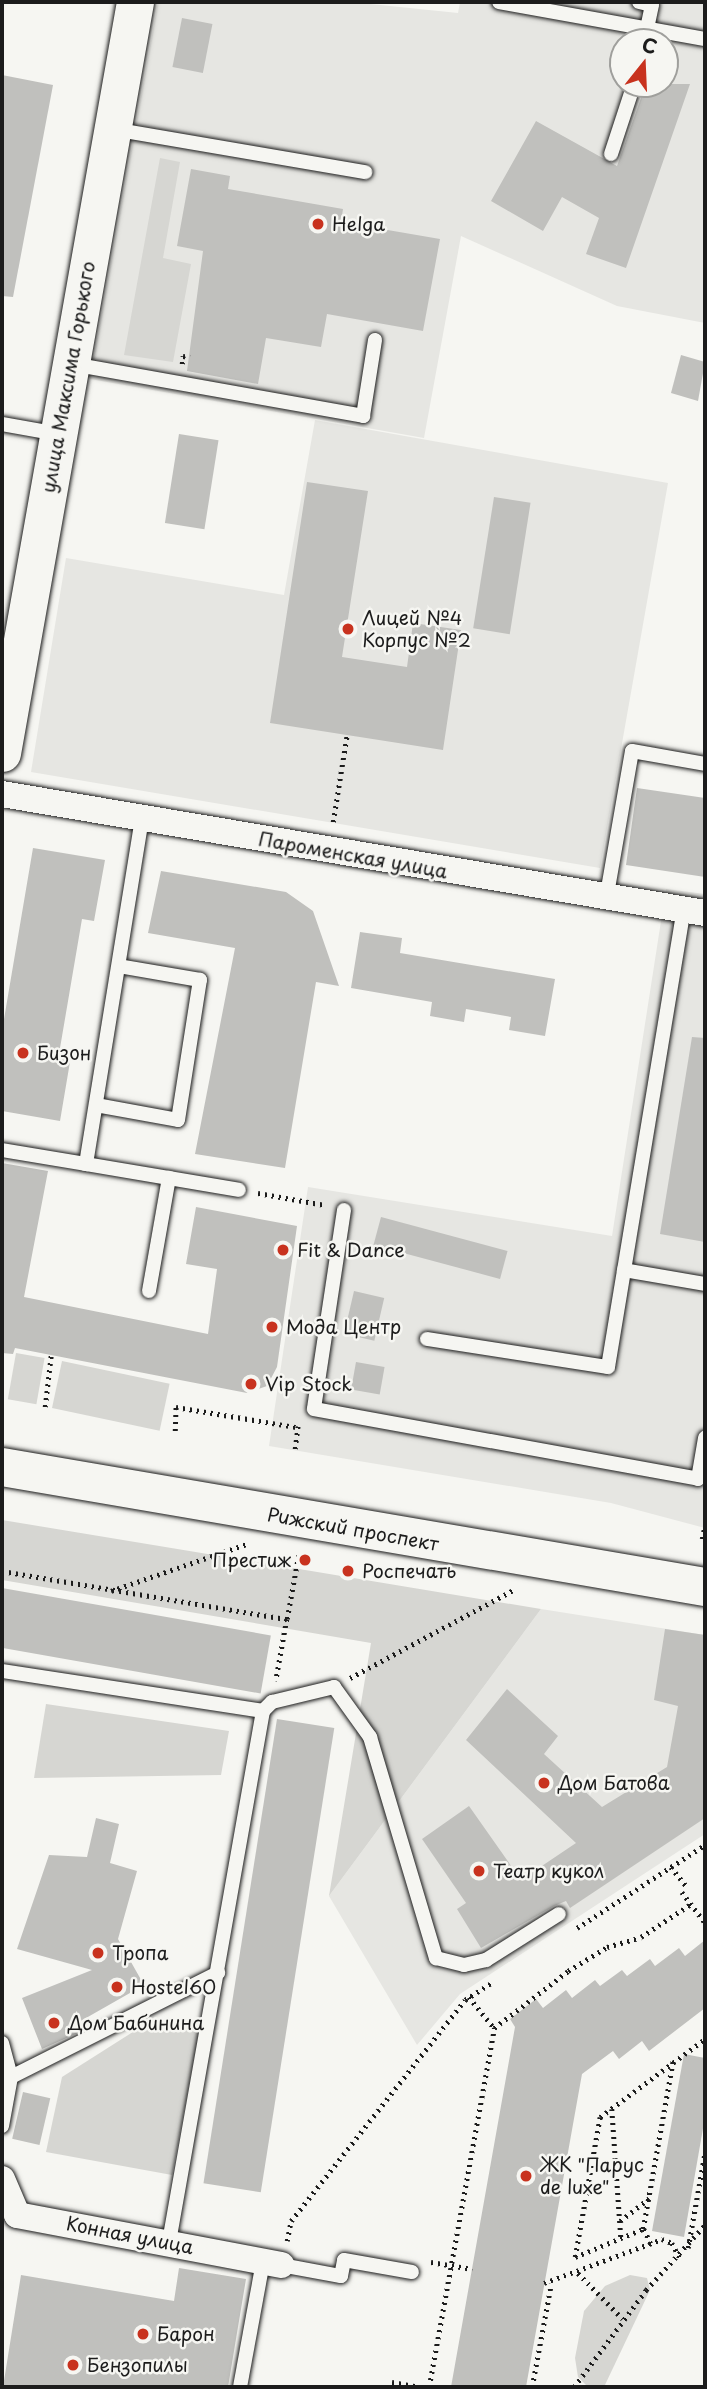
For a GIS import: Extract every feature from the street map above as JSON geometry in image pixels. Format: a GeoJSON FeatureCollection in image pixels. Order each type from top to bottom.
{"type":"FeatureCollection","features":[{"type":"Feature","properties":{"kind":"main road","name":"улица Максима Горького"},"geometry":{"type":"LineString","coordinates":[[2,752],[135,2]]}},
{"type":"Feature","properties":{"kind":"main road","name":"Рижский проспект"},"geometry":{"type":"LineString","coordinates":[[2,1467],[705,1587]]}},
{"type":"Feature","properties":{"kind":"street","name":"Пароменская улица"},"geometry":{"type":"LineString","coordinates":[[2,794],[606,900],[695,911]]}},
{"type":"Feature","properties":{"kind":"street","name":"Конная улица"},"geometry":{"type":"LineString","coordinates":[[2,2179],[17,2215],[169,2242],[272,2264]]}},
{"type":"Feature","properties":{"kind":"lane"},"geometry":{"type":"LineString","coordinates":[[499,2],[611,28]]}},
{"type":"Feature","properties":{"kind":"lane"},"geometry":{"type":"LineString","coordinates":[[639,2],[652,5],[647,28]]}},
{"type":"Feature","properties":{"kind":"lane"},"geometry":{"type":"LineString","coordinates":[[679,38],[705,39]]}},
{"type":"Feature","properties":{"kind":"lane"},"geometry":{"type":"LineString","coordinates":[[611,154],[629,98]]}},
{"type":"Feature","properties":{"kind":"lane"},"geometry":{"type":"LineString","coordinates":[[112,129],[365,172]]}},
{"type":"Feature","properties":{"kind":"lane"},"geometry":{"type":"LineString","coordinates":[[70,364],[363,416],[375,340]]}},
{"type":"Feature","properties":{"kind":"lane"},"geometry":{"type":"LineString","coordinates":[[2,424],[58,434]]}},
{"type":"Feature","properties":{"kind":"lane"},"geometry":{"type":"LineString","coordinates":[[606,900],[632,751],[705,764]]}},
{"type":"Feature","properties":{"kind":"lane"},"geometry":{"type":"LineString","coordinates":[[86,1164],[142,818]]}},
{"type":"Feature","properties":{"kind":"lane"},"geometry":{"type":"LineString","coordinates":[[427,1339],[608,1367],[624,1270],[695,911]]}},
{"type":"Feature","properties":{"kind":"lane"},"geometry":{"type":"LineString","coordinates":[[96,1105],[178,1120],[200,980],[119,966]]}},
{"type":"Feature","properties":{"kind":"lane"},"geometry":{"type":"LineString","coordinates":[[2,1150],[239,1190]]}},
{"type":"Feature","properties":{"kind":"lane"},"geometry":{"type":"LineString","coordinates":[[149,1291],[169,1178]]}},
{"type":"Feature","properties":{"kind":"lane"},"geometry":{"type":"LineString","coordinates":[[344,1210],[314,1409],[698,1479],[705,1438]]}},
{"type":"Feature","properties":{"kind":"lane"},"geometry":{"type":"LineString","coordinates":[[624,1270],[705,1284]]}},
{"type":"Feature","properties":{"kind":"lane"},"geometry":{"type":"LineString","coordinates":[[2,1671],[268,1707],[334,1686],[370,1737],[436,1958],[464,1965],[486,1961],[559,1914]]}},
{"type":"Feature","properties":{"kind":"lane"},"geometry":{"type":"LineString","coordinates":[[169,2242],[268,1707]]}},
{"type":"Feature","properties":{"kind":"lane"},"geometry":{"type":"LineString","coordinates":[[11,2077],[218,1973]]}},
{"type":"Feature","properties":{"kind":"lane"},"geometry":{"type":"LineString","coordinates":[[2,2043],[11,2077],[2,2126]]}},
{"type":"Feature","properties":{"kind":"lane"},"geometry":{"type":"LineString","coordinates":[[240,2387],[272,2264],[341,2276],[344,2260],[412,2272]]}},
{"type":"Feature","properties":{"kind":"path"},"geometry":{"type":"LineString","coordinates":[[327,851],[348,735]]}},
{"type":"Feature","properties":{"kind":"path"},"geometry":{"type":"LineString","coordinates":[[239,1190],[344,1210]]}},
{"type":"Feature","properties":{"kind":"path"},"geometry":{"type":"LineString","coordinates":[[45,1407],[51,1355]]}},
{"type":"Feature","properties":{"kind":"path"},"geometry":{"type":"LineString","coordinates":[[175,1431],[176,1407],[296,1427],[295,1449]]}},
{"type":"Feature","properties":{"kind":"path"},"geometry":{"type":"LineString","coordinates":[[702,1538],[705,1525]]}},
{"type":"Feature","properties":{"kind":"path"},"geometry":{"type":"LineString","coordinates":[[111,1591],[247,1544]]}},
{"type":"Feature","properties":{"kind":"path"},"geometry":{"type":"LineString","coordinates":[[268,1707],[288,1619],[299,1552]]}},
{"type":"Feature","properties":{"kind":"path"},"geometry":{"type":"LineString","coordinates":[[2,1572],[288,1619]]}},
{"type":"Feature","properties":{"kind":"path"},"geometry":{"type":"LineString","coordinates":[[334,1686],[519,1587]]}},
{"type":"Feature","properties":{"kind":"path"},"geometry":{"type":"LineString","coordinates":[[568,1934],[705,1845]]}},
{"type":"Feature","properties":{"kind":"path"},"geometry":{"type":"LineString","coordinates":[[671,1867],[691,1904],[705,1922]]}},
{"type":"Feature","properties":{"kind":"path"},"geometry":{"type":"LineString","coordinates":[[429,2387],[494,2028],[568,1971],[607,1947],[641,1937],[691,1904]]}},
{"type":"Feature","properties":{"kind":"path"},"geometry":{"type":"LineString","coordinates":[[272,2264],[291,2221],[469,1997],[502,1977]]}},
{"type":"Feature","properties":{"kind":"path"},"geometry":{"type":"LineString","coordinates":[[469,1997],[494,2028]]}},
{"type":"Feature","properties":{"kind":"path"},"geometry":{"type":"LineString","coordinates":[[643,2229],[575,2257],[600,2117],[705,2039]]}},
{"type":"Feature","properties":{"kind":"path"},"geometry":{"type":"LineString","coordinates":[[651,2244],[643,2229],[674,2060]]}},
{"type":"Feature","properties":{"kind":"path"},"geometry":{"type":"LineString","coordinates":[[611,2108],[621,2238]]}},
{"type":"Feature","properties":{"kind":"path"},"geometry":{"type":"LineString","coordinates":[[688,2248],[705,2152]]}},
{"type":"Feature","properties":{"kind":"path"},"geometry":{"type":"LineString","coordinates":[[620,2222],[649,2198]]}},
{"type":"Feature","properties":{"kind":"path"},"geometry":{"type":"LineString","coordinates":[[574,2387],[623,2319],[680,2258],[705,2225]]}},
{"type":"Feature","properties":{"kind":"path"},"geometry":{"type":"LineString","coordinates":[[532,2387],[547,2283],[651,2244],[672,2243],[680,2258]]}},
{"type":"Feature","properties":{"kind":"path"},"geometry":{"type":"LineString","coordinates":[[578,2273],[623,2319]]}},
{"type":"Feature","properties":{"kind":"path"},"geometry":{"type":"LineString","coordinates":[[392,2382],[419,2387]]}},
{"type":"Feature","properties":{"kind":"shaded area"},"geometry":{"type":"Polygon","coordinates":[[[158,2],[351,2],[458,13],[460,2],[705,2],[705,323],[617,306],[461,236],[424,438],[90,379],[158,2]]]}},
{"type":"Feature","properties":{"kind":"shaded area"},"geometry":{"type":"Polygon","coordinates":[[[160,158],[180,162],[163,258],[191,264],[173,362],[124,355],[160,158]]]}},
{"type":"Feature","properties":{"kind":"shaded area","name":"Лицей №4 Корпус №2"},"geometry":{"type":"Polygon","coordinates":[[[315,420],[668,483],[600,868],[31,772],[66,558],[284,595],[315,420]]]}},
{"type":"Feature","properties":{"kind":"shaded area"},"geometry":{"type":"Polygon","coordinates":[[[666,889],[705,894],[705,1528],[611,1503],[269,1446],[308,1187],[612,1236],[666,889]]]}},
{"type":"Feature","properties":{"kind":"shaded area"},"geometry":{"type":"Polygon","coordinates":[[[16,1353],[45,1358],[36,1404],[8,1399],[16,1353]]]}},
{"type":"Feature","properties":{"kind":"shaded area"},"geometry":{"type":"Polygon","coordinates":[[[62,1361],[170,1384],[160,1431],[52,1408],[62,1361]]]}},
{"type":"Feature","properties":{"kind":"shaded area"},"geometry":{"type":"Polygon","coordinates":[[[2,1520],[541,1609],[329,1896],[371,1643],[2,1580],[2,1520]]]}},
{"type":"Feature","properties":{"kind":"shaded area"},"geometry":{"type":"Polygon","coordinates":[[[541,1609],[705,1635],[705,1834],[460,1994],[417,2045],[329,1896],[541,1609]]]}},
{"type":"Feature","properties":{"kind":"shaded area"},"geometry":{"type":"Polygon","coordinates":[[[46,1704],[229,1731],[221,1775],[34,1778],[46,1704]]]}},
{"type":"Feature","properties":{"kind":"shaded area"},"geometry":{"type":"Polygon","coordinates":[[[147,2023],[199,2032],[172,2175],[46,2152],[62,2077],[147,2023]]]}},
{"type":"Feature","properties":{"kind":"shaded area"},"geometry":{"type":"Polygon","coordinates":[[[630,2275],[647,2278],[650,2290],[604,2387],[588,2387],[578,2377],[575,2358],[584,2311],[605,2286],[630,2275]]]}},
{"type":"Feature","properties":{"kind":"building"},"geometry":{"type":"Polygon","coordinates":[[[182,18],[212,24],[203,73],[172,67],[182,18]]]}},
{"type":"Feature","properties":{"kind":"building"},"geometry":{"type":"Polygon","coordinates":[[[2,75],[53,85],[13,297],[2,296],[2,75]]]}},
{"type":"Feature","properties":{"kind":"building"},"geometry":{"type":"Polygon","coordinates":[[[679,84],[690,84],[626,268],[586,254],[599,218],[562,197],[543,231],[491,201],[536,121],[617,166],[641,98],[679,98],[679,84]]]}},
{"type":"Feature","properties":{"kind":"building"},"geometry":{"type":"Polygon","coordinates":[[[191,169],[230,176],[228,189],[343,209],[341,222],[440,239],[423,331],[327,314],[321,347],[266,338],[258,384],[187,371],[203,251],[177,246],[191,169]]]}},
{"type":"Feature","properties":{"kind":"building"},"geometry":{"type":"Polygon","coordinates":[[[681,355],[705,362],[698,401],[671,393],[681,355]]]}},
{"type":"Feature","properties":{"kind":"building"},"geometry":{"type":"Polygon","coordinates":[[[179,434],[219,440],[204,529],[165,523],[179,434]]]}},
{"type":"Feature","properties":{"kind":"building"},"geometry":{"type":"Polygon","coordinates":[[[307,482],[368,491],[342,657],[407,667],[413,623],[461,630],[443,750],[270,723],[307,482]]]}},
{"type":"Feature","properties":{"kind":"building"},"geometry":{"type":"Polygon","coordinates":[[[494,497],[531,503],[510,634],[473,628],[494,497]]]}},
{"type":"Feature","properties":{"kind":"building"},"geometry":{"type":"Polygon","coordinates":[[[637,788],[705,798],[705,877],[626,865],[637,788]]]}},
{"type":"Feature","properties":{"kind":"building"},"geometry":{"type":"Polygon","coordinates":[[[33,848],[105,860],[94,921],[82,919],[59,1054],[71,1056],[60,1121],[2,1111],[2,1031],[33,848]]]}},
{"type":"Feature","properties":{"kind":"building"},"geometry":{"type":"Polygon","coordinates":[[[161,871],[286,892],[313,911],[339,986],[316,982],[285,1168],[195,1154],[235,948],[148,933],[161,871]]]}},
{"type":"Feature","properties":{"kind":"building"},"geometry":{"type":"Polygon","coordinates":[[[360,932],[402,938],[400,953],[555,979],[545,1036],[509,1030],[511,1017],[466,1009],[464,1022],[430,1016],[432,1002],[351,988],[360,932]]]}},
{"type":"Feature","properties":{"kind":"building"},"geometry":{"type":"Polygon","coordinates":[[[692,1037],[705,1038],[705,1242],[660,1234],[692,1037]]]}},
{"type":"Feature","properties":{"kind":"building"},"geometry":{"type":"Polygon","coordinates":[[[2,1163],[48,1171],[24,1297],[208,1334],[217,1269],[186,1264],[196,1207],[297,1226],[277,1367],[267,1386],[247,1393],[15,1348],[13,1354],[2,1353],[2,1163]]]}},
{"type":"Feature","properties":{"kind":"building"},"geometry":{"type":"Polygon","coordinates":[[[381,1217],[508,1251],[500,1279],[373,1245],[381,1217]]]}},
{"type":"Feature","properties":{"kind":"building"},"geometry":{"type":"Polygon","coordinates":[[[354,1291],[384,1298],[374,1341],[344,1334],[354,1291]]]}},
{"type":"Feature","properties":{"kind":"building"},"geometry":{"type":"Polygon","coordinates":[[[356,1362],[385,1367],[380,1395],[351,1390],[356,1362]]]}},
{"type":"Feature","properties":{"kind":"building"},"geometry":{"type":"Polygon","coordinates":[[[2,1588],[271,1635],[261,1694],[2,1648],[2,1588]]]}},
{"type":"Feature","properties":{"kind":"building"},"geometry":{"type":"Polygon","coordinates":[[[665,1629],[705,1635],[705,1818],[570,1908],[566,1901],[554,1906],[481,1948],[457,1909],[466,1903],[422,1839],[469,1806],[521,1880],[576,1843],[466,1740],[507,1689],[558,1736],[544,1754],[602,1807],[667,1767],[678,1706],[654,1700],[665,1629]]]}},
{"type":"Feature","properties":{"kind":"building"},"geometry":{"type":"Polygon","coordinates":[[[277,1719],[334,1728],[261,2192],[203,2183],[277,1719]]]}},
{"type":"Feature","properties":{"kind":"building"},"geometry":{"type":"Polygon","coordinates":[[[96,1818],[119,1824],[110,1863],[137,1871],[118,1939],[144,1985],[79,2022],[82,2031],[42,2049],[22,1998],[92,1970],[17,1949],[49,1855],[87,1857],[96,1818]]]}},
{"type":"Feature","properties":{"kind":"building","name":"ЖК \"Парус de luxe\""},"geometry":{"type":"Polygon","coordinates":[[[705,1940],[705,2008],[649,2051],[642,2041],[619,2059],[613,2051],[582,2074],[526,2387],[451,2387],[515,2027],[510,2019],[536,1999],[543,2008],[566,1990],[572,1998],[595,1980],[600,1986],[622,1970],[627,1976],[650,1959],[655,1966],[679,1948],[685,1956],[705,1940]]]}},
{"type":"Feature","properties":{"kind":"building","name":"ЖК \"Парус de luxe\""},"geometry":{"type":"Polygon","coordinates":[[[684,2054],[705,2058],[705,2117],[684,2237],[652,2231],[684,2054]]]}},
{"type":"Feature","properties":{"kind":"building"},"geometry":{"type":"Polygon","coordinates":[[[23,2092],[50,2098],[39,2145],[12,2139],[23,2092]]]}},
{"type":"Feature","properties":{"kind":"building"},"geometry":{"type":"Polygon","coordinates":[[[179,2268],[246,2279],[228,2387],[3,2387],[21,2275],[174,2301],[179,2268]]]}},
{"type":"Feature","properties":{"kind":"place","name":"Helga"},"geometry":{"type":"Point","coordinates":[318,224]}},
{"type":"Feature","properties":{"kind":"place","name":"Лицей №4 Корпус №2"},"geometry":{"type":"Point","coordinates":[348,629]}},
{"type":"Feature","properties":{"kind":"place","name":"Бизон"},"geometry":{"type":"Point","coordinates":[23,1053]}},
{"type":"Feature","properties":{"kind":"place","name":"Fit & Dance"},"geometry":{"type":"Point","coordinates":[283,1250]}},
{"type":"Feature","properties":{"kind":"place","name":"Мода Центр"},"geometry":{"type":"Point","coordinates":[272,1327]}},
{"type":"Feature","properties":{"kind":"place","name":"Vip Stock"},"geometry":{"type":"Point","coordinates":[251,1384]}},
{"type":"Feature","properties":{"kind":"place","name":"Престиж"},"geometry":{"type":"Point","coordinates":[305,1560]}},
{"type":"Feature","properties":{"kind":"place","name":"Роспечать"},"geometry":{"type":"Point","coordinates":[348,1571]}},
{"type":"Feature","properties":{"kind":"place","name":"Дом Батова"},"geometry":{"type":"Point","coordinates":[544,1783]}},
{"type":"Feature","properties":{"kind":"place","name":"Театр кукол"},"geometry":{"type":"Point","coordinates":[479,1871]}},
{"type":"Feature","properties":{"kind":"place","name":"Тропа"},"geometry":{"type":"Point","coordinates":[98,1953]}},
{"type":"Feature","properties":{"kind":"place","name":"Hostel60"},"geometry":{"type":"Point","coordinates":[117,1987]}},
{"type":"Feature","properties":{"kind":"place","name":"Дом Бабинина"},"geometry":{"type":"Point","coordinates":[54,2023]}},
{"type":"Feature","properties":{"kind":"place","name":"ЖК \"Парус de luxe\""},"geometry":{"type":"Point","coordinates":[526,2176]}},
{"type":"Feature","properties":{"kind":"place","name":"Барон"},"geometry":{"type":"Point","coordinates":[143,2334]}},
{"type":"Feature","properties":{"kind":"place","name":"Бензопилы"},"geometry":{"type":"Point","coordinates":[73,2365]}}]}
